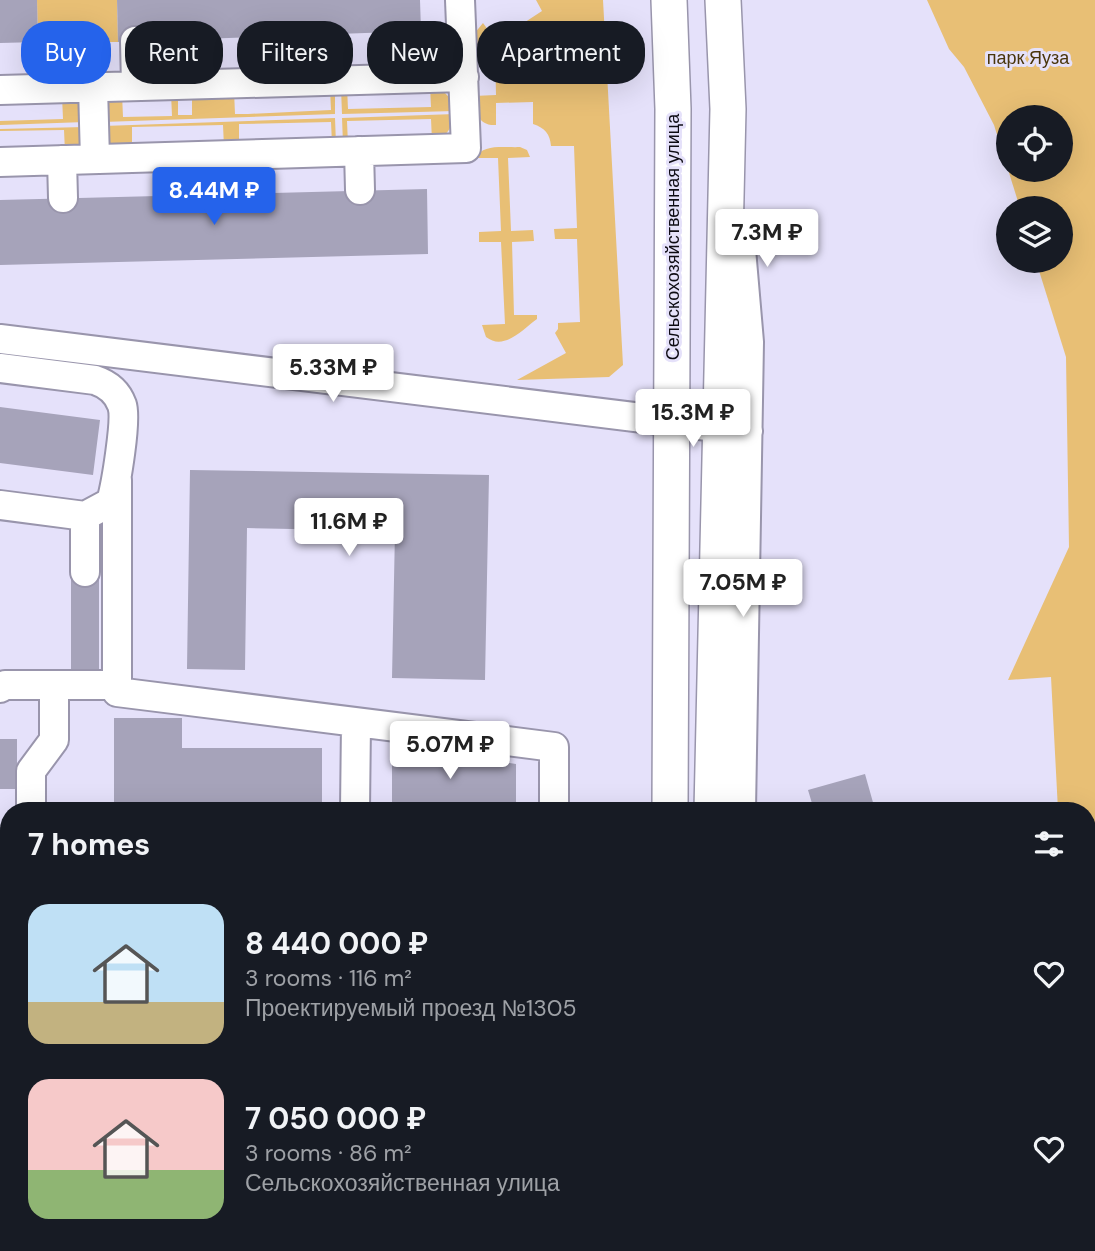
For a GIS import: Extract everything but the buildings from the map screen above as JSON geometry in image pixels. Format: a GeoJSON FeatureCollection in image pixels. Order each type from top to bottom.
{"type":"FeatureCollection","features":[{"type":"Feature","properties":{"kind":"main road","name":"Сельскохозяйственная улица"},"geometry":{"type":"LineString","coordinates":[[669,0],[673,109],[670,802]]}},
{"type":"Feature","properties":{"kind":"main road"},"geometry":{"type":"LineString","coordinates":[[712,802],[734,429],[729,109],[723,0]]}},
{"type":"Feature","properties":{"kind":"street"},"geometry":{"type":"LineString","coordinates":[[0,162],[466,148],[460,0]]}},
{"type":"Feature","properties":{"kind":"street"},"geometry":{"type":"LineString","coordinates":[[0,90],[464,76]]}},
{"type":"Feature","properties":{"kind":"street"},"geometry":{"type":"LineString","coordinates":[[93,87],[95,159]]}},
{"type":"Feature","properties":{"kind":"street"},"geometry":{"type":"LineString","coordinates":[[359,151],[360,190]]}},
{"type":"Feature","properties":{"kind":"street"},"geometry":{"type":"LineString","coordinates":[[62,160],[63,198]]}},
{"type":"Feature","properties":{"kind":"street"},"geometry":{"type":"LineString","coordinates":[[0,339],[734,429],[741,802]]}},
{"type":"Feature","properties":{"kind":"street"},"geometry":{"type":"LineString","coordinates":[[0,368],[106,383],[123,407],[117,480],[117,692],[554,747],[554,802]]}},
{"type":"Feature","properties":{"kind":"street"},"geometry":{"type":"LineString","coordinates":[[0,505],[85,516],[111,502],[117,480]]}},
{"type":"Feature","properties":{"kind":"street"},"geometry":{"type":"LineString","coordinates":[[85,516],[85,572]]}},
{"type":"Feature","properties":{"kind":"street"},"geometry":{"type":"LineString","coordinates":[[0,688],[5,685],[117,685]]}},
{"type":"Feature","properties":{"kind":"street"},"geometry":{"type":"LineString","coordinates":[[31,802],[31,771],[54,740],[54,685]]}},
{"type":"Feature","properties":{"kind":"street"},"geometry":{"type":"LineString","coordinates":[[355,802],[356,723]]}},
{"type":"Feature","properties":{"kind":"green space"},"geometry":{"type":"Polygon","coordinates":[[[37,0],[117,0],[118,42],[111,42],[111,21],[38,21],[37,0]]]}},
{"type":"Feature","properties":{"kind":"green space"},"geometry":{"type":"Polygon","coordinates":[[[536,0],[603,0],[604,21],[527,21],[542,11],[536,0]]]}},
{"type":"Feature","properties":{"kind":"green space","name":"парк Яуза"},"geometry":{"type":"Polygon","coordinates":[[[927,0],[1095,0],[1095,802],[1058,802],[1051,677],[1008,680],[1069,547],[1066,357],[1040,273],[1073,273],[1073,196],[1016,196],[1012,182],[1073,182],[1073,105],[996,105],[996,131],[964,67],[949,49],[927,0]]]}},
{"type":"Feature","properties":{"kind":"green space"},"geometry":{"type":"Polygon","coordinates":[[[477,30],[477,50],[472,50],[477,30]]]}},
{"type":"Feature","properties":{"kind":"green space"},"geometry":{"type":"Polygon","coordinates":[[[496,84],[608,84],[623,365],[609,377],[517,380],[566,353],[555,333],[558,323],[580,322],[577,239],[555,239],[554,229],[577,228],[574,146],[551,146],[546,132],[533,124],[533,102],[496,103],[496,125],[485,123],[477,112],[474,96],[496,95],[496,84]]]}},
{"type":"Feature","properties":{"kind":"green space"},"geometry":{"type":"Polygon","coordinates":[[[430,85],[446,94],[455,111],[342,114],[341,88],[347,87],[348,109],[431,107],[430,85]]]}},
{"type":"Feature","properties":{"kind":"green space"},"geometry":{"type":"Polygon","coordinates":[[[330,88],[335,88],[335,114],[103,122],[103,108],[109,97],[122,94],[123,117],[172,116],[171,93],[178,93],[178,115],[192,115],[192,92],[234,91],[235,114],[248,114],[331,110],[330,88]]]}},
{"type":"Feature","properties":{"kind":"green space"},"geometry":{"type":"Polygon","coordinates":[[[62,96],[74,97],[82,103],[85,122],[0,125],[0,121],[63,119],[62,96]]]}},
{"type":"Feature","properties":{"kind":"green space"},"geometry":{"type":"Polygon","coordinates":[[[455,114],[448,132],[432,141],[431,119],[347,121],[348,144],[343,144],[342,118],[455,114]]]}},
{"type":"Feature","properties":{"kind":"green space"},"geometry":{"type":"Polygon","coordinates":[[[335,118],[336,144],[332,144],[331,122],[239,124],[239,147],[224,147],[223,125],[132,127],[132,150],[107,145],[103,126],[335,118]]]}},
{"type":"Feature","properties":{"kind":"green space"},"geometry":{"type":"Polygon","coordinates":[[[85,127],[82,145],[65,152],[64,130],[0,131],[0,129],[85,127]]]}},
{"type":"Feature","properties":{"kind":"green space"},"geometry":{"type":"Polygon","coordinates":[[[520,147],[527,150],[530,157],[508,158],[511,231],[533,230],[534,241],[512,242],[514,315],[537,315],[537,319],[513,337],[499,342],[486,337],[482,325],[505,324],[501,242],[479,242],[479,232],[501,231],[498,158],[476,158],[479,153],[489,148],[520,147]]]}}]}
